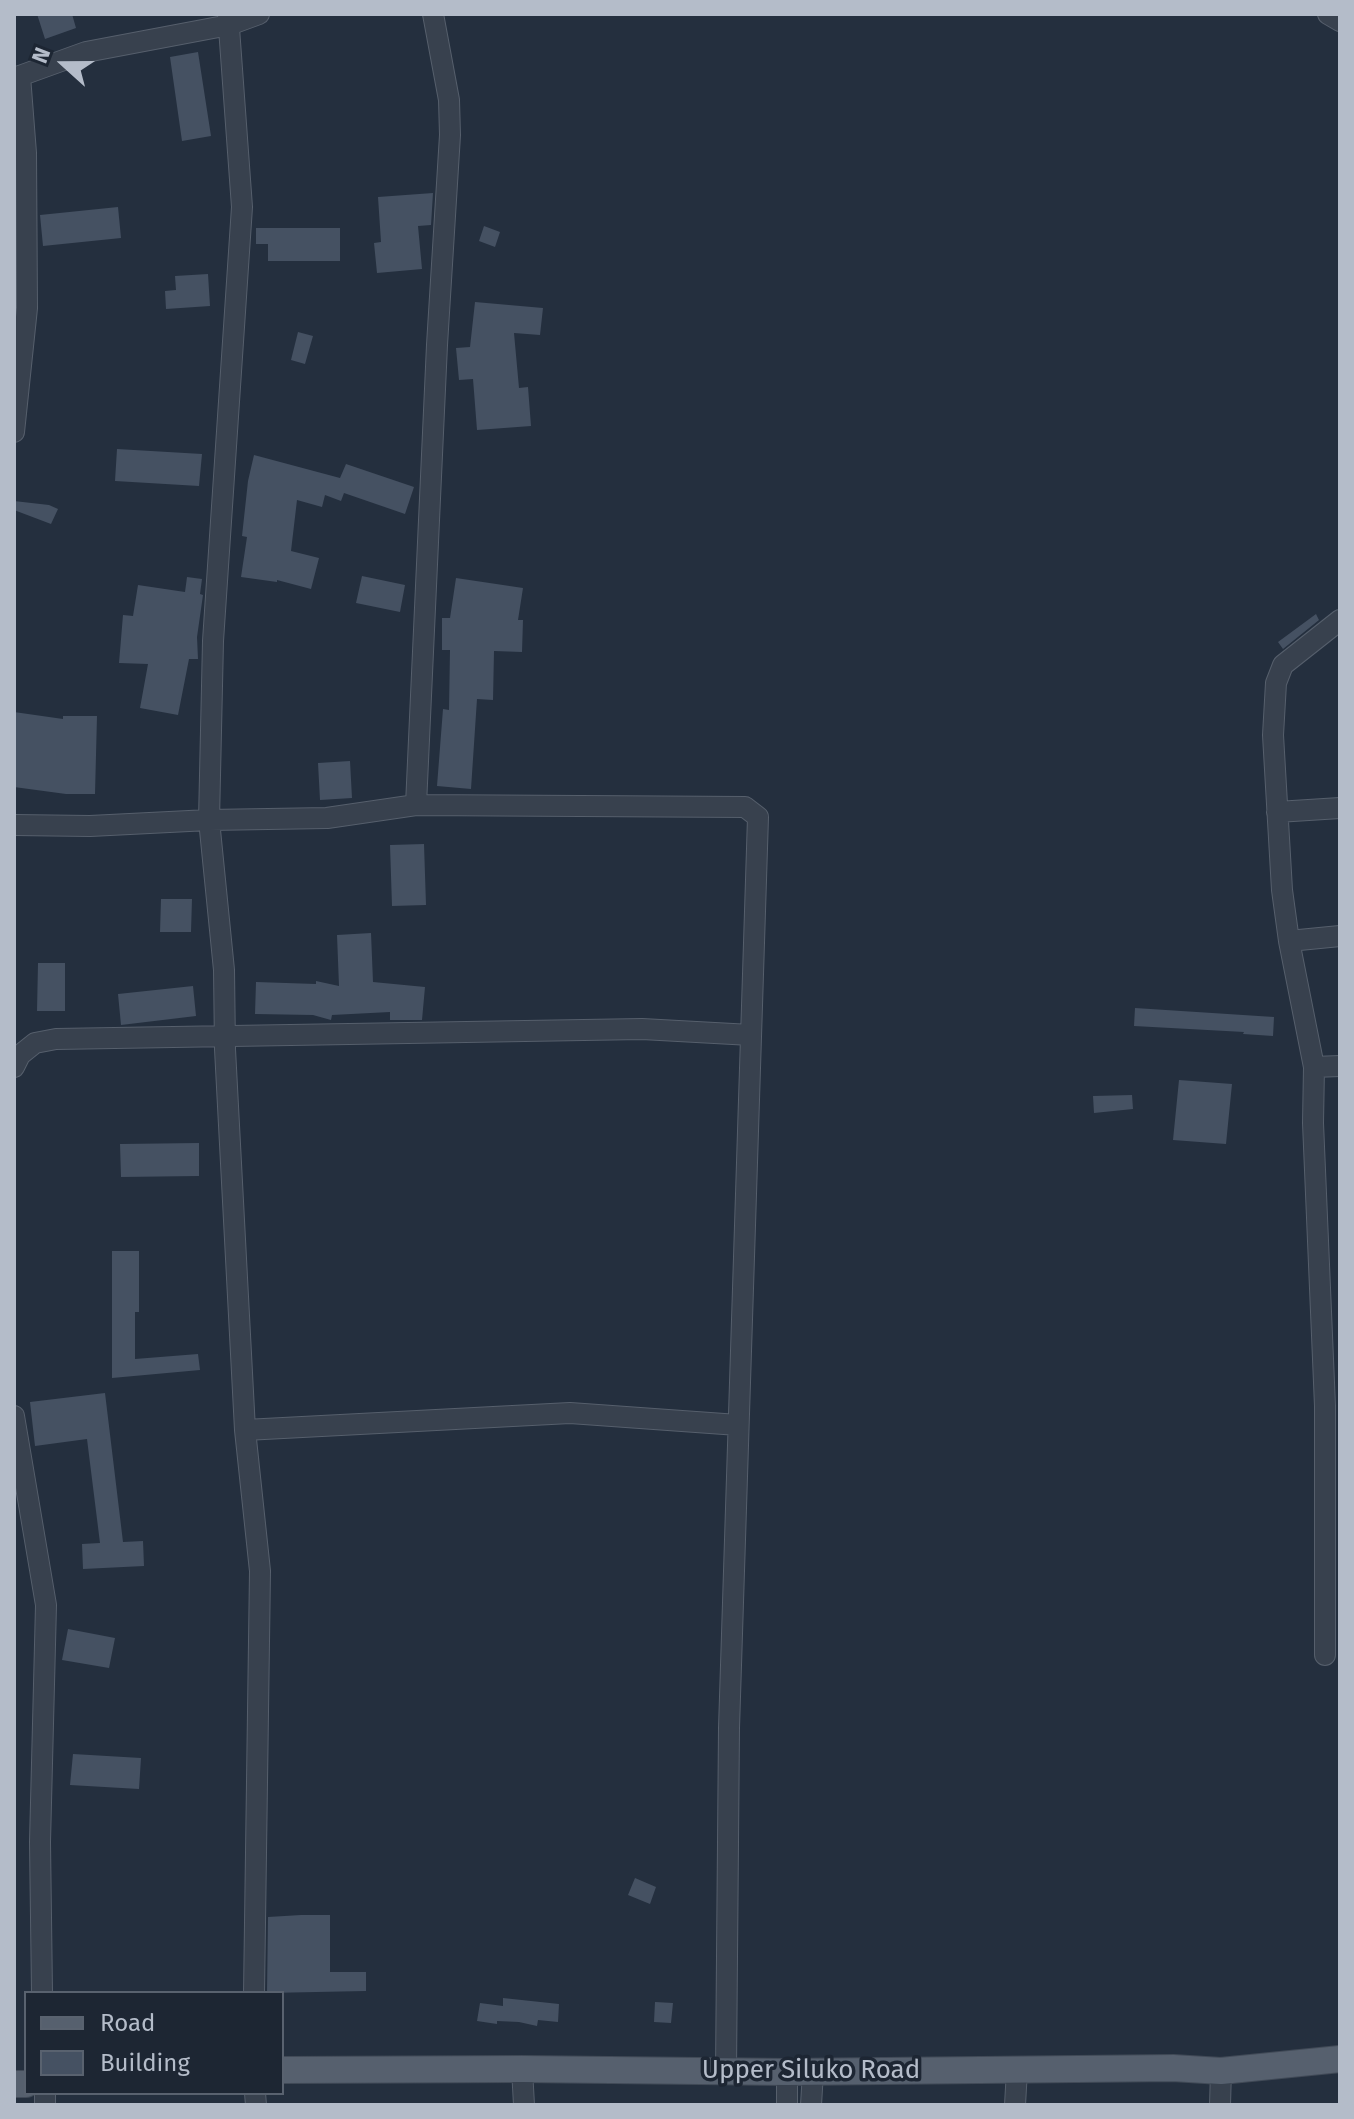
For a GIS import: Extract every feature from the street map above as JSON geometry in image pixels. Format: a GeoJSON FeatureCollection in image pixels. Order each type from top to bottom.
{"type":"FeatureCollection","features":[{"type":"Feature","properties":{"kind":"main road","name":"Upper Siluko Road"},"geometry":{"type":"LineString","coordinates":[[284,2070],[800,2072],[1173,2068],[1221,2071],[1340,2059]]}},
{"type":"Feature","properties":{"kind":"street"},"geometry":{"type":"LineString","coordinates":[[14,432],[27,308],[26,153],[17,77],[86,52],[259,14]]}},
{"type":"Feature","properties":{"kind":"street"},"geometry":{"type":"LineString","coordinates":[[416,805],[450,135],[449,100],[433,14]]}},
{"type":"Feature","properties":{"kind":"street"},"geometry":{"type":"LineString","coordinates":[[1328,14],[1340,21]]}},
{"type":"Feature","properties":{"kind":"street"},"geometry":{"type":"LineString","coordinates":[[228,20],[242,207],[213,641],[209,820],[224,970],[224,1036],[245,1430],[260,1571],[254,1991]]}},
{"type":"Feature","properties":{"kind":"street"},"geometry":{"type":"LineString","coordinates":[[1325,1655],[1325,1406],[1313,1123],[1314,1067],[1289,941],[1273,735],[1276,683],[1283,665],[1340,620]]}},
{"type":"Feature","properties":{"kind":"street"},"geometry":{"type":"LineString","coordinates":[[14,825],[90,826],[327,818],[416,805],[745,807],[758,817],[729,1728],[726,2071]]}},
{"type":"Feature","properties":{"kind":"street"},"geometry":{"type":"LineString","coordinates":[[1277,812],[1340,808]]}},
{"type":"Feature","properties":{"kind":"street"},"geometry":{"type":"LineString","coordinates":[[1289,941],[1340,936]]}},
{"type":"Feature","properties":{"kind":"street"},"geometry":{"type":"LineString","coordinates":[[14,1067],[20,1055],[35,1043],[56,1039],[642,1029],[751,1035]]}},
{"type":"Feature","properties":{"kind":"street"},"geometry":{"type":"LineString","coordinates":[[1314,1067],[1340,1066]]}},
{"type":"Feature","properties":{"kind":"street"},"geometry":{"type":"LineString","coordinates":[[245,1430],[570,1413],[738,1425]]}},
{"type":"Feature","properties":{"kind":"street"},"geometry":{"type":"LineString","coordinates":[[14,1416],[46,1605],[40,1842],[42,1991]]}},
{"type":"Feature","properties":{"kind":"street"},"geometry":{"type":"LineString","coordinates":[[522,2069],[524,2105]]}},
{"type":"Feature","properties":{"kind":"street"},"geometry":{"type":"LineString","coordinates":[[1015,2105],[1017,2070]]}},
{"type":"Feature","properties":{"kind":"street"},"geometry":{"type":"LineString","coordinates":[[1220,2105],[1221,2071]]}},
{"type":"Feature","properties":{"kind":"street"},"geometry":{"type":"LineString","coordinates":[[787,2105],[800,2072]]}},
{"type":"Feature","properties":{"kind":"street"},"geometry":{"type":"LineString","coordinates":[[800,2072],[811,2105]]}},
{"type":"Feature","properties":{"kind":"building"},"geometry":{"type":"Polygon","coordinates":[[[37,14],[72,14],[76,28],[45,39],[37,14]]]}},
{"type":"Feature","properties":{"kind":"building"},"geometry":{"type":"Polygon","coordinates":[[[198,52],[211,136],[182,141],[170,57],[198,52]]]}},
{"type":"Feature","properties":{"kind":"building"},"geometry":{"type":"Polygon","coordinates":[[[433,193],[431,225],[418,226],[422,269],[377,273],[374,243],[381,242],[378,197],[433,193]]]}},
{"type":"Feature","properties":{"kind":"building"},"geometry":{"type":"Polygon","coordinates":[[[118,207],[121,238],[43,246],[40,215],[118,207]]]}},
{"type":"Feature","properties":{"kind":"building"},"geometry":{"type":"Polygon","coordinates":[[[484,226],[500,232],[495,247],[479,241],[484,226]]]}},
{"type":"Feature","properties":{"kind":"building"},"geometry":{"type":"Polygon","coordinates":[[[256,228],[340,228],[340,261],[268,261],[268,244],[256,244],[256,228]]]}},
{"type":"Feature","properties":{"kind":"building"},"geometry":{"type":"Polygon","coordinates":[[[208,274],[210,306],[166,309],[165,291],[176,290],[175,276],[208,274]]]}},
{"type":"Feature","properties":{"kind":"building"},"geometry":{"type":"Polygon","coordinates":[[[475,302],[543,308],[540,335],[514,333],[519,388],[528,387],[531,426],[477,430],[473,379],[459,380],[456,348],[470,347],[475,302]]]}},
{"type":"Feature","properties":{"kind":"building"},"geometry":{"type":"Polygon","coordinates":[[[298,332],[313,336],[305,364],[291,360],[298,332]]]}},
{"type":"Feature","properties":{"kind":"building"},"geometry":{"type":"Polygon","coordinates":[[[117,449],[202,454],[199,486],[115,481],[117,449]]]}},
{"type":"Feature","properties":{"kind":"building"},"geometry":{"type":"Polygon","coordinates":[[[254,455],[340,478],[346,464],[414,487],[405,514],[344,493],[341,501],[325,495],[322,507],[297,500],[291,551],[319,558],[311,589],[277,580],[241,577],[247,537],[242,536],[254,455]]]}},
{"type":"Feature","properties":{"kind":"building"},"geometry":{"type":"Polygon","coordinates":[[[14,501],[58,509],[51,524],[14,510],[14,501]]]}},
{"type":"Feature","properties":{"kind":"building"},"geometry":{"type":"Polygon","coordinates":[[[362,576],[405,585],[400,612],[356,603],[362,576]]]}},
{"type":"Feature","properties":{"kind":"building"},"geometry":{"type":"Polygon","coordinates":[[[187,577],[202,579],[200,594],[203,595],[197,637],[198,659],[189,659],[178,715],[140,708],[148,664],[119,663],[123,615],[133,616],[138,585],[185,592],[187,577]]]}},
{"type":"Feature","properties":{"kind":"building"},"geometry":{"type":"Polygon","coordinates":[[[456,578],[523,588],[518,620],[523,620],[522,652],[494,651],[493,700],[477,699],[471,789],[437,786],[443,709],[449,710],[450,650],[442,650],[442,618],[450,618],[456,578]]]}},
{"type":"Feature","properties":{"kind":"building"},"geometry":{"type":"Polygon","coordinates":[[[1316,614],[1319,620],[1283,649],[1278,642],[1316,614]]]}},
{"type":"Feature","properties":{"kind":"building"},"geometry":{"type":"Polygon","coordinates":[[[14,712],[63,719],[63,716],[97,716],[95,794],[66,794],[14,787],[14,712]]]}},
{"type":"Feature","properties":{"kind":"building"},"geometry":{"type":"Polygon","coordinates":[[[350,761],[352,798],[320,800],[318,763],[350,761]]]}},
{"type":"Feature","properties":{"kind":"building"},"geometry":{"type":"Polygon","coordinates":[[[424,844],[426,905],[392,906],[390,845],[424,844]]]}},
{"type":"Feature","properties":{"kind":"building"},"geometry":{"type":"Polygon","coordinates":[[[161,899],[192,899],[191,932],[160,932],[161,899]]]}},
{"type":"Feature","properties":{"kind":"building"},"geometry":{"type":"Polygon","coordinates":[[[371,933],[373,982],[425,987],[422,1020],[390,1020],[390,1012],[332,1015],[331,1020],[313,1015],[255,1014],[256,982],[316,984],[316,981],[339,986],[337,935],[371,933]]]}},
{"type":"Feature","properties":{"kind":"building"},"geometry":{"type":"Polygon","coordinates":[[[38,963],[65,963],[65,1011],[37,1011],[38,963]]]}},
{"type":"Feature","properties":{"kind":"building"},"geometry":{"type":"Polygon","coordinates":[[[193,986],[196,1016],[121,1025],[118,994],[193,986]]]}},
{"type":"Feature","properties":{"kind":"building"},"geometry":{"type":"Polygon","coordinates":[[[1135,1008],[1274,1017],[1273,1036],[1134,1026],[1135,1008]]]}},
{"type":"Feature","properties":{"kind":"building"},"geometry":{"type":"Polygon","coordinates":[[[1179,1080],[1232,1084],[1226,1144],[1173,1140],[1179,1080]]]}},
{"type":"Feature","properties":{"kind":"building"},"geometry":{"type":"Polygon","coordinates":[[[1132,1095],[1133,1109],[1094,1113],[1093,1096],[1132,1095]]]}},
{"type":"Feature","properties":{"kind":"building"},"geometry":{"type":"Polygon","coordinates":[[[199,1143],[199,1176],[121,1177],[120,1144],[199,1143]]]}},
{"type":"Feature","properties":{"kind":"building"},"geometry":{"type":"Polygon","coordinates":[[[112,1251],[139,1251],[135,1359],[198,1354],[200,1370],[112,1378],[112,1251]]]}},
{"type":"Feature","properties":{"kind":"building"},"geometry":{"type":"Polygon","coordinates":[[[105,1393],[123,1542],[143,1541],[144,1566],[83,1569],[82,1544],[100,1543],[87,1439],[35,1446],[30,1402],[105,1393]]]}},
{"type":"Feature","properties":{"kind":"building"},"geometry":{"type":"Polygon","coordinates":[[[68,1629],[115,1638],[109,1668],[62,1660],[68,1629]]]}},
{"type":"Feature","properties":{"kind":"building"},"geometry":{"type":"Polygon","coordinates":[[[73,1754],[141,1758],[139,1789],[70,1785],[73,1754]]]}},
{"type":"Feature","properties":{"kind":"building"},"geometry":{"type":"Polygon","coordinates":[[[635,1878],[656,1887],[650,1904],[628,1895],[635,1878]]]}},
{"type":"Feature","properties":{"kind":"building"},"geometry":{"type":"Polygon","coordinates":[[[330,1915],[330,1972],[366,1972],[366,1991],[267,1991],[268,1917],[330,1915]]]}},
{"type":"Feature","properties":{"kind":"building"},"geometry":{"type":"Polygon","coordinates":[[[503,1998],[559,2004],[558,2022],[538,2020],[537,2026],[519,2022],[497,2021],[497,2024],[477,2021],[480,2003],[503,2006],[503,1998]]]}},
{"type":"Feature","properties":{"kind":"building"},"geometry":{"type":"Polygon","coordinates":[[[655,2002],[673,2003],[671,2023],[654,2022],[655,2002]]]}}]}
